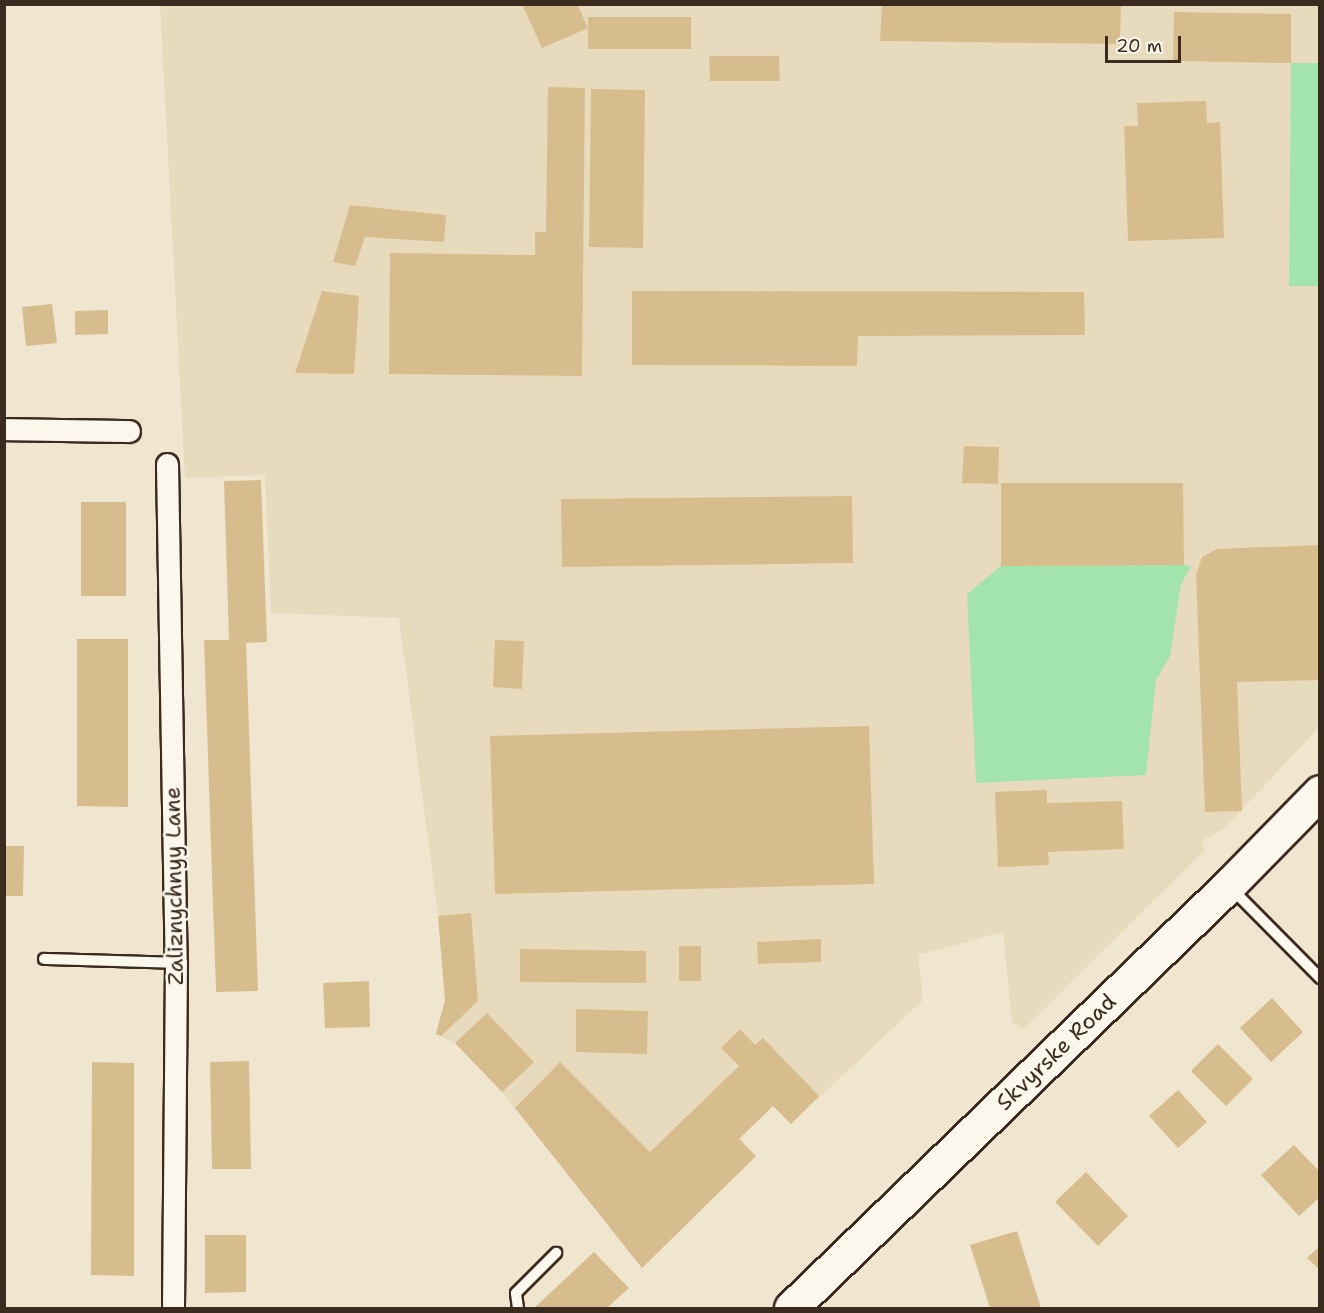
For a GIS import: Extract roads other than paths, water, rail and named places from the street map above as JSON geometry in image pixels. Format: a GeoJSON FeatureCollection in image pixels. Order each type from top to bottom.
{"type":"FeatureCollection","features":[{"type":"Feature","properties":{"kind":"main road","name":"Skvyrske Road"},"geometry":{"type":"LineString","coordinates":[[790,1308],[1228,885],[1320,792]]}},
{"type":"Feature","properties":{"kind":"street"},"geometry":{"type":"LineString","coordinates":[[4,429],[129,431]]}},
{"type":"Feature","properties":{"kind":"street","name":"Zaliznychnyy Lane"},"geometry":{"type":"LineString","coordinates":[[167,464],[176,963],[173,1308]]}},
{"type":"Feature","properties":{"kind":"lane"},"geometry":{"type":"LineString","coordinates":[[1228,885],[1320,978]]}},
{"type":"Feature","properties":{"kind":"lane"},"geometry":{"type":"LineString","coordinates":[[44,959],[176,963]]}},
{"type":"Feature","properties":{"kind":"lane"},"geometry":{"type":"LineString","coordinates":[[518,1308],[516,1293],[556,1253]]}}]}
